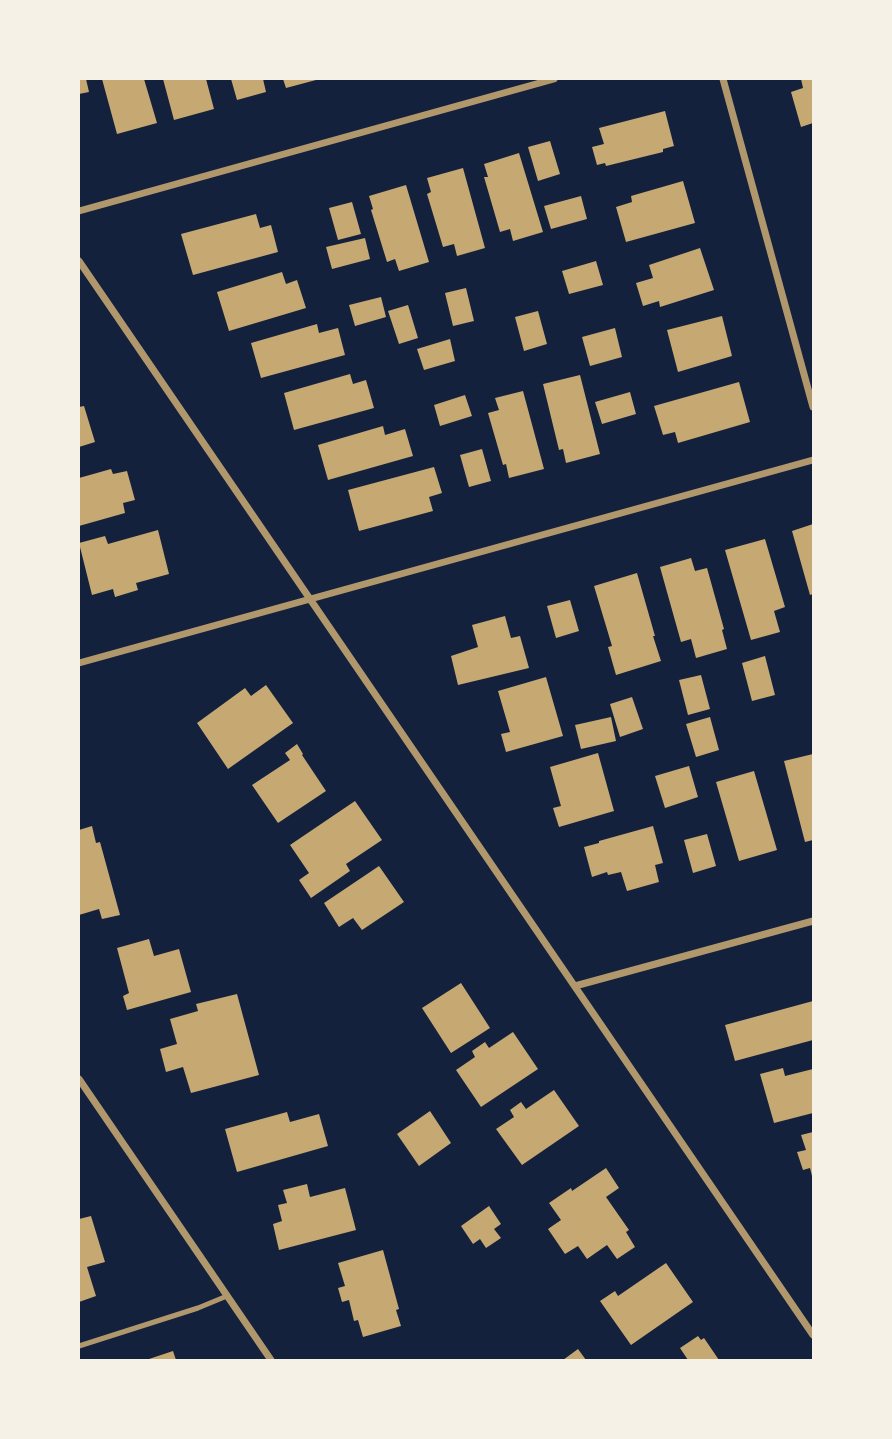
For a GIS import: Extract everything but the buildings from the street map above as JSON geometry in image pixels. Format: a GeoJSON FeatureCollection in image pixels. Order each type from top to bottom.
{"type":"FeatureCollection","features":[{"type":"Feature","properties":{"kind":"street"},"geometry":{"type":"LineString","coordinates":[[79,211],[554,79]]}},
{"type":"Feature","properties":{"kind":"street"},"geometry":{"type":"LineString","coordinates":[[723,79],[813,407]]}},
{"type":"Feature","properties":{"kind":"street"},"geometry":{"type":"LineString","coordinates":[[79,261],[813,1335]]}},
{"type":"Feature","properties":{"kind":"street"},"geometry":{"type":"LineString","coordinates":[[79,663],[813,460]]}},
{"type":"Feature","properties":{"kind":"street"},"geometry":{"type":"LineString","coordinates":[[575,986],[813,921]]}},
{"type":"Feature","properties":{"kind":"street"},"geometry":{"type":"LineString","coordinates":[[79,1079],[271,1360]]}},
{"type":"Feature","properties":{"kind":"lane"},"geometry":{"type":"LineString","coordinates":[[79,1346],[227,1296]]}}]}
